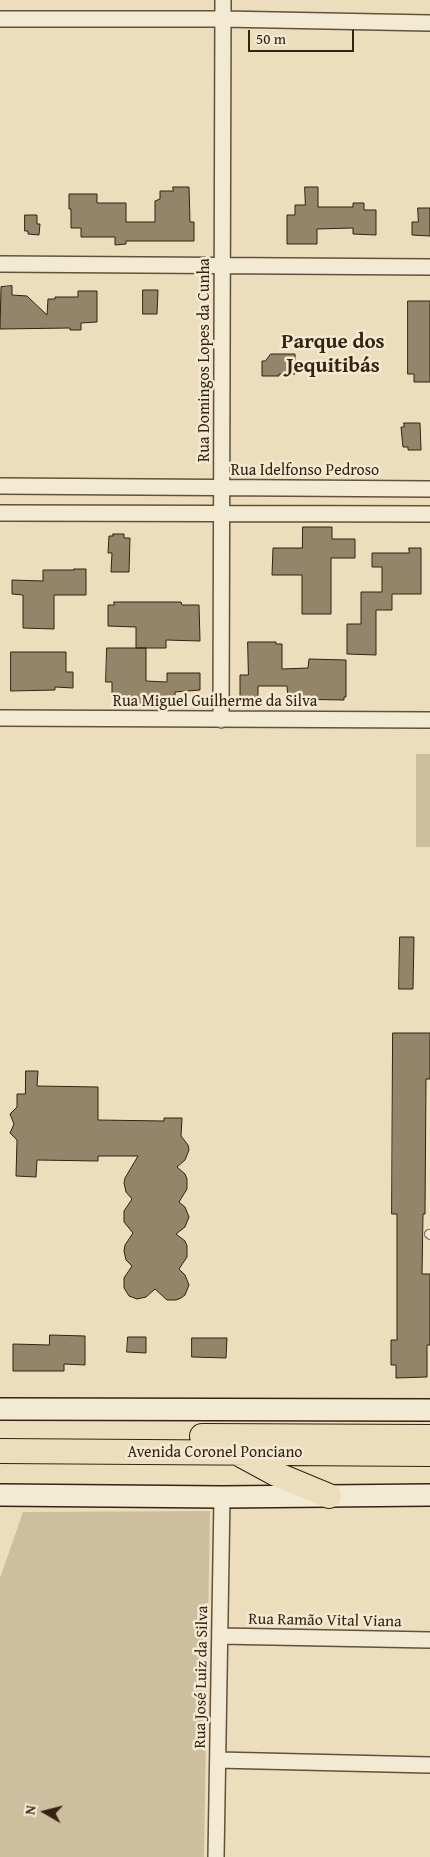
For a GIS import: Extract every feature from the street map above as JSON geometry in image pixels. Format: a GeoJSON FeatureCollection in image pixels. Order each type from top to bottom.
{"type":"FeatureCollection","features":[{"type":"Feature","properties":{"kind":"main road"},"geometry":{"type":"LineString","coordinates":[[0,1409],[430,1410]]}},
{"type":"Feature","properties":{"kind":"main road"},"geometry":{"type":"LineString","coordinates":[[0,1435],[430,1437]]}},
{"type":"Feature","properties":{"kind":"main road","name":"Avenida Coronel Ponciano"},"geometry":{"type":"LineString","coordinates":[[0,1452],[430,1454]]}},
{"type":"Feature","properties":{"kind":"main road"},"geometry":{"type":"LineString","coordinates":[[0,1470],[32,1452]]}},
{"type":"Feature","properties":{"kind":"main road"},"geometry":{"type":"LineString","coordinates":[[237,1453],[276,1474],[329,1496]]}},
{"type":"Feature","properties":{"kind":"main road"},"geometry":{"type":"LineString","coordinates":[[0,1495],[222,1497],[430,1495]]}},
{"type":"Feature","properties":{"kind":"street","name":"Rua Domingos Lopes da Cunha"},"geometry":{"type":"LineString","coordinates":[[221,720],[223,0]]}},
{"type":"Feature","properties":{"kind":"street"},"geometry":{"type":"LineString","coordinates":[[0,19],[430,23]]}},
{"type":"Feature","properties":{"kind":"street"},"geometry":{"type":"LineString","coordinates":[[0,264],[430,267]]}},
{"type":"Feature","properties":{"kind":"street","name":"Rua Idelfonso Pedroso"},"geometry":{"type":"LineString","coordinates":[[0,486],[430,489]]}},
{"type":"Feature","properties":{"kind":"street"},"geometry":{"type":"LineString","coordinates":[[0,513],[430,514]]}},
{"type":"Feature","properties":{"kind":"street","name":"Rua Miguel Guilherme da Silva"},"geometry":{"type":"LineString","coordinates":[[0,718],[430,720]]}},
{"type":"Feature","properties":{"kind":"street","name":"Rua José Luiz da Silva"},"geometry":{"type":"LineString","coordinates":[[216,1857],[222,1497]]}},
{"type":"Feature","properties":{"kind":"street","name":"Rua Ramão Vital Viana"},"geometry":{"type":"LineString","coordinates":[[220,1636],[430,1640]]}},
{"type":"Feature","properties":{"kind":"street"},"geometry":{"type":"LineString","coordinates":[[218,1760],[430,1765]]}},
{"type":"Feature","properties":{"kind":"shaded area"},"geometry":{"type":"Polygon","coordinates":[[[416,754],[430,754],[430,847],[416,847],[416,754]]]}},
{"type":"Feature","properties":{"kind":"shaded area"},"geometry":{"type":"Polygon","coordinates":[[[210,1511],[204,1857],[0,1857],[0,1578],[23,1512],[210,1511]]]}},
{"type":"Feature","properties":{"kind":"building"},"geometry":{"type":"Polygon","coordinates":[[[173,187],[189,187],[190,222],[194,222],[194,241],[126,241],[126,244],[115,245],[115,237],[81,237],[81,228],[71,228],[69,194],[97,194],[97,203],[126,203],[126,222],[155,222],[155,201],[160,199],[160,191],[173,191],[173,187]]]}},
{"type":"Feature","properties":{"kind":"building"},"geometry":{"type":"Polygon","coordinates":[[[305,187],[318,187],[318,207],[353,207],[353,203],[364,203],[364,210],[376,210],[376,235],[353,234],[353,228],[317,229],[317,244],[287,244],[287,215],[295,215],[295,205],[305,205],[305,187]]]}},
{"type":"Feature","properties":{"kind":"building"},"geometry":{"type":"Polygon","coordinates":[[[418,208],[430,208],[430,236],[412,235],[412,222],[418,222],[418,208]]]}},
{"type":"Feature","properties":{"kind":"building"},"geometry":{"type":"Polygon","coordinates":[[[25,215],[37,215],[37,224],[40,224],[39,235],[28,234],[28,231],[25,231],[25,215]]]}},
{"type":"Feature","properties":{"kind":"building"},"geometry":{"type":"Polygon","coordinates":[[[12,286],[12,295],[27,296],[47,315],[48,299],[55,299],[55,297],[78,297],[78,291],[97,291],[97,322],[81,323],[81,330],[70,330],[70,328],[0,329],[1,287],[12,286]]]}},
{"type":"Feature","properties":{"kind":"building"},"geometry":{"type":"Polygon","coordinates":[[[143,290],[158,290],[157,314],[143,314],[143,290]]]}},
{"type":"Feature","properties":{"kind":"building"},"geometry":{"type":"Polygon","coordinates":[[[408,301],[430,301],[430,382],[414,382],[414,374],[408,374],[408,301]]]}},
{"type":"Feature","properties":{"kind":"building"},"geometry":{"type":"Polygon","coordinates":[[[271,354],[295,354],[295,374],[262,376],[262,361],[265,361],[271,354]]]}},
{"type":"Feature","properties":{"kind":"building"},"geometry":{"type":"Polygon","coordinates":[[[404,423],[420,423],[421,450],[408,450],[408,447],[403,447],[401,427],[404,427],[404,423]]]}},
{"type":"Feature","properties":{"kind":"building"},"geometry":{"type":"Polygon","coordinates":[[[303,527],[332,527],[332,539],[355,539],[355,558],[331,558],[331,614],[302,614],[302,575],[272,575],[273,548],[302,548],[303,527]]]}},
{"type":"Feature","properties":{"kind":"building"},"geometry":{"type":"Polygon","coordinates":[[[113,534],[124,534],[124,538],[130,538],[129,572],[111,572],[112,553],[108,553],[109,536],[113,536],[113,534]]]}},
{"type":"Feature","properties":{"kind":"building"},"geometry":{"type":"Polygon","coordinates":[[[409,548],[421,548],[421,594],[392,594],[392,610],[376,610],[376,655],[347,654],[347,624],[361,624],[361,592],[382,592],[382,567],[372,567],[372,553],[409,553],[409,548]]]}},
{"type":"Feature","properties":{"kind":"building"},"geometry":{"type":"Polygon","coordinates":[[[86,569],[86,595],[54,595],[54,629],[23,628],[23,595],[12,594],[12,580],[43,581],[43,570],[86,569]]]}},
{"type":"Feature","properties":{"kind":"building"},"geometry":{"type":"Polygon","coordinates":[[[114,602],[181,602],[182,605],[199,605],[200,641],[166,640],[166,648],[136,648],[136,627],[108,626],[108,605],[114,605],[114,602]]]}},
{"type":"Feature","properties":{"kind":"building"},"geometry":{"type":"Polygon","coordinates":[[[248,642],[276,642],[276,644],[282,644],[282,669],[308,668],[309,659],[346,660],[346,697],[344,697],[344,700],[288,699],[287,686],[258,686],[258,699],[240,699],[240,675],[248,675],[248,642]]]}},
{"type":"Feature","properties":{"kind":"building"},"geometry":{"type":"Polygon","coordinates":[[[107,648],[146,648],[146,681],[167,682],[167,673],[200,673],[200,690],[175,692],[175,698],[147,698],[147,704],[135,704],[135,697],[112,696],[112,682],[106,682],[107,648]]]}},
{"type":"Feature","properties":{"kind":"building"},"geometry":{"type":"Polygon","coordinates":[[[11,652],[66,652],[66,672],[73,672],[73,688],[55,687],[55,690],[11,691],[11,652]]]}},
{"type":"Feature","properties":{"kind":"building"},"geometry":{"type":"Polygon","coordinates":[[[400,937],[414,937],[413,989],[399,989],[400,937]]]}},
{"type":"Feature","properties":{"kind":"building"},"geometry":{"type":"Polygon","coordinates":[[[393,1033],[430,1033],[430,1079],[426,1079],[425,1214],[423,1214],[422,1274],[430,1274],[430,1345],[427,1345],[427,1377],[396,1378],[396,1365],[391,1365],[391,1340],[397,1340],[397,1214],[392,1214],[393,1033]]]}},
{"type":"Feature","properties":{"kind":"building"},"geometry":{"type":"Polygon","coordinates":[[[26,1071],[38,1071],[37,1086],[98,1087],[98,1120],[164,1121],[164,1118],[182,1118],[181,1136],[188,1145],[189,1150],[185,1160],[177,1167],[185,1174],[187,1179],[187,1189],[179,1202],[185,1207],[189,1217],[185,1227],[176,1234],[185,1241],[187,1246],[187,1257],[179,1269],[185,1275],[189,1285],[185,1295],[181,1298],[167,1300],[155,1289],[146,1297],[137,1299],[129,1296],[124,1288],[124,1278],[132,1266],[126,1260],[124,1251],[125,1245],[133,1233],[124,1222],[124,1211],[132,1199],[126,1192],[124,1183],[138,1156],[98,1156],[98,1161],[37,1160],[36,1177],[16,1176],[17,1140],[10,1133],[14,1124],[10,1114],[17,1107],[17,1094],[25,1094],[26,1071]]]}},
{"type":"Feature","properties":{"kind":"building"},"geometry":{"type":"Polygon","coordinates":[[[50,1335],[85,1336],[85,1365],[64,1364],[64,1371],[13,1371],[13,1344],[49,1345],[50,1335]]]}},
{"type":"Feature","properties":{"kind":"building"},"geometry":{"type":"Polygon","coordinates":[[[128,1337],[146,1337],[146,1353],[127,1352],[128,1337]]]}},
{"type":"Feature","properties":{"kind":"building"},"geometry":{"type":"Polygon","coordinates":[[[192,1338],[227,1338],[226,1358],[192,1357],[192,1338]]]}},
{"type":"Feature","properties":{"kind":"district","name":"Parque dos Jequitibás"},"geometry":{"type":"Point","coordinates":[333,355]}}]}
